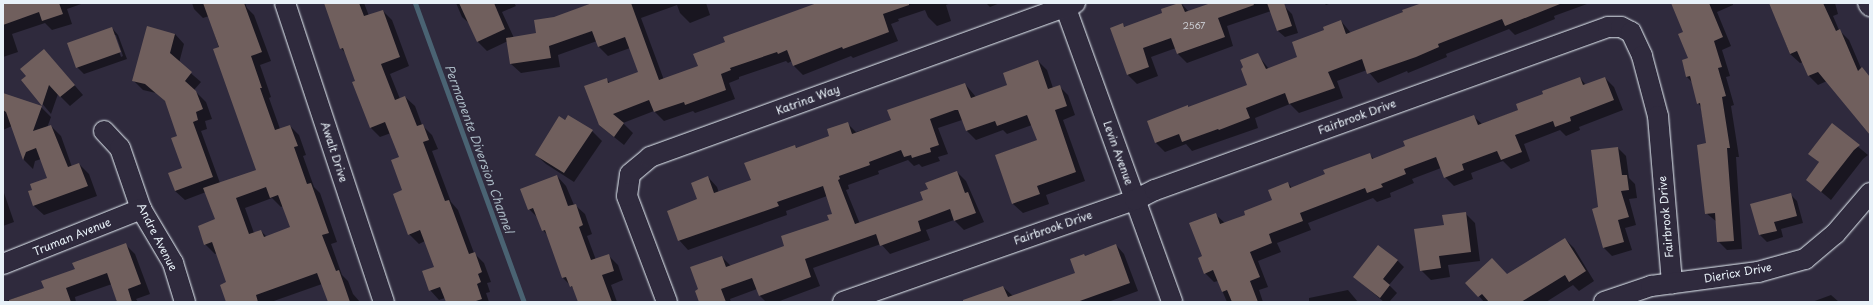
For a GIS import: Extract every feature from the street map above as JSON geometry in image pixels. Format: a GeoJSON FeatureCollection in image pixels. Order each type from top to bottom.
{"type":"FeatureCollection","features":[{"type":"Feature","properties":{"kind":"street","name":"Awalt Drive"},"geometry":{"type":"LineString","coordinates":[[285,3],[384,302]]}},
{"type":"Feature","properties":{"kind":"street","name":"Levin Avenue"},"geometry":{"type":"LineString","coordinates":[[1068,4],[1135,200],[1172,302]]}},
{"type":"Feature","properties":{"kind":"street","name":"Katrina Way"},"geometry":{"type":"LineString","coordinates":[[667,302],[627,196],[630,174],[650,157],[1068,4]]}},
{"type":"Feature","properties":{"kind":"street","name":"Fairbrook Drive"},"geometry":{"type":"LineString","coordinates":[[843,302],[1135,200],[1155,190],[1608,27],[1621,27],[1631,32],[1642,56],[1658,116],[1672,283]]}},
{"type":"Feature","properties":{"kind":"street","name":"Andre Avenue"},"geometry":{"type":"LineString","coordinates":[[104,131],[120,148],[141,209],[172,263],[185,302]]}},
{"type":"Feature","properties":{"kind":"street","name":"Diericx Drive"},"geometry":{"type":"LineString","coordinates":[[1604,302],[1651,286],[1758,272],[1805,259],[1835,234],[1870,193]]}},
{"type":"Feature","properties":{"kind":"street","name":"Truman Avenue"},"geometry":{"type":"LineString","coordinates":[[3,264],[141,209]]}},
{"type":"Feature","properties":{"kind":"building"},"geometry":{"type":"Polygon","coordinates":[[[3,3],[59,3],[63,14],[42,21],[39,12],[3,25],[3,3]]]}},
{"type":"Feature","properties":{"kind":"building"},"geometry":{"type":"Polygon","coordinates":[[[203,3],[244,3],[262,52],[251,56],[262,88],[260,88],[275,130],[290,125],[298,146],[294,147],[307,184],[311,183],[329,233],[322,235],[336,271],[339,270],[350,302],[328,302],[317,273],[256,295],[258,302],[226,302],[220,285],[226,282],[212,242],[204,245],[198,226],[215,219],[203,188],[256,170],[213,49],[219,47],[203,3]],[[266,187],[236,198],[249,234],[261,230],[264,237],[290,227],[278,195],[270,198],[266,187]]]}},
{"type":"Feature","properties":{"kind":"building"},"geometry":{"type":"Polygon","coordinates":[[[324,3],[359,3],[364,16],[383,10],[400,57],[381,64],[395,100],[405,96],[417,126],[423,124],[429,140],[423,142],[445,201],[449,200],[469,254],[475,252],[482,272],[478,274],[481,282],[477,284],[482,299],[473,302],[446,302],[440,287],[429,291],[422,271],[434,267],[420,230],[408,235],[393,194],[402,190],[391,160],[399,157],[385,122],[370,128],[352,82],[355,81],[343,48],[340,49],[324,3]]]}},
{"type":"Feature","properties":{"kind":"building"},"geometry":{"type":"Polygon","coordinates":[[[459,3],[494,3],[505,29],[477,42],[459,3]]]}},
{"type":"Feature","properties":{"kind":"building"},"geometry":{"type":"Polygon","coordinates":[[[592,3],[631,3],[659,80],[698,66],[693,54],[725,42],[723,37],[817,3],[909,3],[909,5],[883,14],[889,32],[865,41],[843,49],[842,47],[793,66],[787,50],[778,54],[777,52],[730,68],[731,70],[721,74],[726,90],[685,105],[684,102],[654,112],[649,100],[613,114],[624,123],[614,137],[599,125],[584,86],[607,78],[608,83],[638,72],[625,37],[598,47],[592,31],[549,46],[551,58],[510,64],[506,38],[536,33],[534,20],[554,17],[592,3]]]}},
{"type":"Feature","properties":{"kind":"building"},"geometry":{"type":"Polygon","coordinates":[[[1181,3],[1185,12],[1211,3],[1253,3],[1254,5],[1218,18],[1225,37],[1177,54],[1171,38],[1143,48],[1149,67],[1127,75],[1110,28],[1123,23],[1124,27],[1162,13],[1161,9],[1181,3]]]}},
{"type":"Feature","properties":{"kind":"building"},"geometry":{"type":"Polygon","coordinates":[[[1267,3],[1284,3],[1292,26],[1277,31],[1267,3]]]}},
{"type":"Feature","properties":{"kind":"building"},"geometry":{"type":"Polygon","coordinates":[[[1422,3],[1560,4],[1505,26],[1502,19],[1438,44],[1439,47],[1416,57],[1367,74],[1362,59],[1328,72],[1335,88],[1289,104],[1285,93],[1246,108],[1250,118],[1219,130],[1218,129],[1182,142],[1179,134],[1155,143],[1147,121],[1247,85],[1241,69],[1243,67],[1240,60],[1258,53],[1266,69],[1297,57],[1292,42],[1324,30],[1323,27],[1341,20],[1346,34],[1422,3]]]}},
{"type":"Feature","properties":{"kind":"building"},"geometry":{"type":"Polygon","coordinates":[[[1671,3],[1709,3],[1723,37],[1714,41],[1722,67],[1718,68],[1726,96],[1722,97],[1730,148],[1727,148],[1734,241],[1717,242],[1715,213],[1705,214],[1697,145],[1706,143],[1700,103],[1697,104],[1690,76],[1686,77],[1682,60],[1688,58],[1678,34],[1683,32],[1671,3]]]}},
{"type":"Feature","properties":{"kind":"building"},"geometry":{"type":"Polygon","coordinates":[[[1769,3],[1823,3],[1836,31],[1840,29],[1858,71],[1862,67],[1870,77],[1870,135],[1818,72],[1808,76],[1797,51],[1790,54],[1769,3]]]}},
{"type":"Feature","properties":{"kind":"building"},"geometry":{"type":"Polygon","coordinates":[[[147,26],[175,34],[170,53],[192,72],[185,81],[196,91],[203,109],[196,112],[198,120],[193,122],[213,177],[175,191],[168,173],[182,168],[171,138],[177,136],[165,101],[145,84],[132,81],[147,26]]]}},
{"type":"Feature","properties":{"kind":"building"},"geometry":{"type":"Polygon","coordinates":[[[112,27],[121,52],[76,68],[67,43],[112,27]]]}},
{"type":"Feature","properties":{"kind":"building"},"geometry":{"type":"Polygon","coordinates":[[[44,49],[75,85],[60,97],[49,85],[42,106],[21,80],[26,76],[20,69],[44,49]]]}},
{"type":"Feature","properties":{"kind":"building"},"geometry":{"type":"Polygon","coordinates":[[[1038,60],[1048,89],[1060,85],[1067,106],[1055,110],[1076,172],[1037,186],[1040,194],[1012,204],[995,155],[1037,140],[1027,115],[997,126],[995,121],[966,131],[958,110],[955,110],[930,119],[939,145],[930,148],[931,152],[912,158],[911,155],[904,157],[901,150],[869,162],[870,165],[839,176],[840,179],[838,180],[855,224],[923,200],[920,192],[928,189],[925,183],[957,171],[965,193],[968,192],[976,213],[954,221],[950,209],[918,221],[921,231],[880,246],[876,234],[805,259],[811,277],[759,296],[752,278],[721,289],[726,302],[699,302],[695,291],[698,289],[690,267],[722,256],[726,267],[784,246],[781,236],[829,220],[827,215],[832,214],[823,186],[777,202],[779,206],[678,241],[667,211],[697,199],[691,183],[708,176],[714,193],[751,180],[744,163],[795,145],[796,148],[829,136],[827,129],[848,122],[852,134],[891,120],[887,110],[965,83],[971,98],[1007,85],[1003,73],[1038,60]]]}},
{"type":"Feature","properties":{"kind":"building"},"geometry":{"type":"Polygon","coordinates":[[[1580,77],[1583,85],[1605,77],[1614,100],[1570,117],[1571,121],[1555,127],[1553,121],[1515,135],[1522,152],[1501,160],[1497,151],[1462,164],[1464,170],[1444,178],[1436,157],[1404,169],[1406,174],[1381,184],[1383,187],[1367,193],[1365,188],[1300,213],[1303,221],[1269,234],[1272,243],[1250,252],[1260,277],[1250,281],[1258,302],[1232,302],[1227,290],[1222,292],[1213,270],[1204,274],[1198,258],[1202,256],[1189,223],[1216,213],[1220,224],[1245,215],[1244,211],[1272,200],[1268,190],[1288,182],[1290,188],[1325,174],[1323,170],[1370,153],[1372,159],[1405,146],[1403,141],[1474,115],[1478,125],[1518,110],[1516,104],[1543,94],[1542,91],[1580,77]]]}},
{"type":"Feature","properties":{"kind":"building"},"geometry":{"type":"Polygon","coordinates":[[[3,93],[42,106],[33,131],[51,125],[68,167],[79,163],[88,186],[33,206],[28,191],[32,190],[30,184],[47,178],[36,148],[26,152],[23,160],[6,112],[3,110],[3,93]]]}},
{"type":"Feature","properties":{"kind":"building"},"geometry":{"type":"Polygon","coordinates":[[[568,115],[593,130],[564,173],[535,155],[559,116],[565,120],[568,115]]]}},
{"type":"Feature","properties":{"kind":"building"},"geometry":{"type":"Polygon","coordinates":[[[1832,123],[1860,145],[1854,150],[1821,192],[1806,180],[1819,162],[1808,154],[1832,123]]]}},
{"type":"Feature","properties":{"kind":"building"},"geometry":{"type":"Polygon","coordinates":[[[1618,147],[1622,175],[1627,175],[1629,190],[1621,191],[1629,217],[1618,220],[1624,242],[1603,248],[1592,209],[1598,207],[1591,150],[1618,147]]]}},
{"type":"Feature","properties":{"kind":"building"},"geometry":{"type":"Polygon","coordinates":[[[557,175],[568,206],[576,204],[583,225],[579,227],[591,260],[609,254],[614,271],[602,275],[612,302],[578,302],[572,286],[570,287],[566,277],[562,278],[545,230],[542,231],[533,208],[528,210],[520,189],[557,175]]]}},
{"type":"Feature","properties":{"kind":"building"},"geometry":{"type":"Polygon","coordinates":[[[1791,193],[1797,216],[1774,222],[1777,231],[1759,235],[1750,204],[1791,193]]]}},
{"type":"Feature","properties":{"kind":"building"},"geometry":{"type":"Polygon","coordinates":[[[1466,212],[1471,252],[1439,256],[1441,268],[1420,271],[1414,229],[1444,225],[1442,215],[1466,212]]]}},
{"type":"Feature","properties":{"kind":"building"},"geometry":{"type":"Polygon","coordinates":[[[1565,238],[1586,271],[1569,282],[1565,275],[1521,302],[1489,302],[1482,294],[1478,297],[1465,283],[1492,258],[1507,274],[1565,238]]]}},
{"type":"Feature","properties":{"kind":"building"},"geometry":{"type":"Polygon","coordinates":[[[126,243],[141,284],[128,289],[132,302],[117,302],[107,273],[66,288],[71,302],[9,302],[9,300],[44,288],[41,281],[75,269],[72,263],[126,243]]]}},
{"type":"Feature","properties":{"kind":"building"},"geometry":{"type":"Polygon","coordinates":[[[1116,244],[1130,283],[1077,302],[963,302],[963,300],[1003,286],[1008,297],[1075,273],[1070,259],[1084,254],[1085,256],[1116,244]]]}},
{"type":"Feature","properties":{"kind":"building"},"geometry":{"type":"Polygon","coordinates":[[[1378,245],[1398,260],[1383,279],[1390,285],[1380,298],[1353,277],[1378,245]]]}},
{"type":"Feature","properties":{"kind":"waterway","name":"Permanente Diversion Channel"},"geometry":{"type":"LineString","coordinates":[[415,3],[524,302]]}}]}
